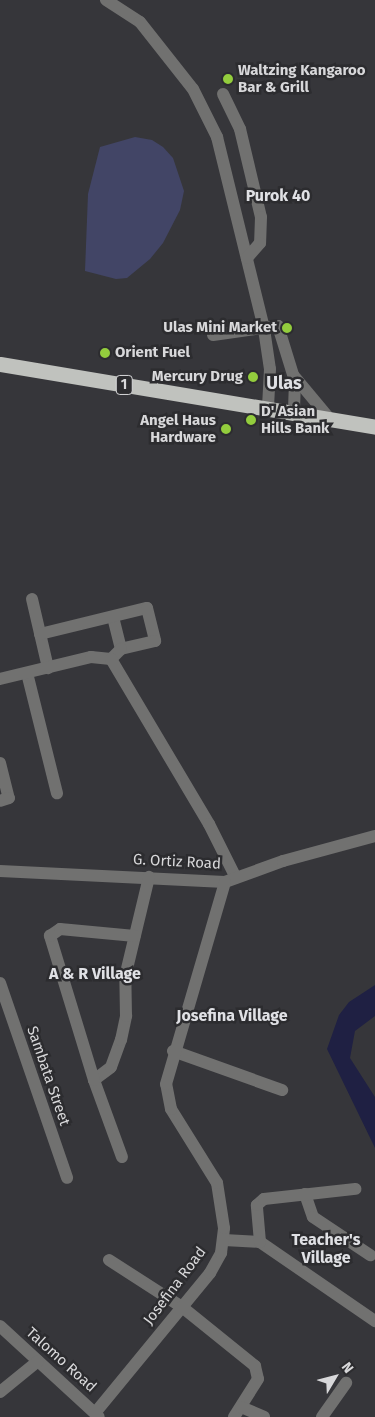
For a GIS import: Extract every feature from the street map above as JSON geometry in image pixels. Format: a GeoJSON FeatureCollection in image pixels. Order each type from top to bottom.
{"type":"FeatureCollection","features":[{"type":"Feature","properties":{"kind":"highway","name":"1"},"geometry":{"type":"LineString","coordinates":[[0,364],[375,426]]}},
{"type":"Feature","properties":{"kind":"street"},"geometry":{"type":"LineString","coordinates":[[106,0],[140,22],[205,108],[218,137],[264,328],[271,378],[268,407]]}},
{"type":"Feature","properties":{"kind":"street"},"geometry":{"type":"LineString","coordinates":[[223,94],[240,129],[261,217],[260,243],[247,258]]}},
{"type":"Feature","properties":{"kind":"street"},"geometry":{"type":"LineString","coordinates":[[213,335],[278,326],[296,386],[294,412]]}},
{"type":"Feature","properties":{"kind":"street"},"geometry":{"type":"LineString","coordinates":[[293,374],[329,418]]}},
{"type":"Feature","properties":{"kind":"street"},"geometry":{"type":"LineString","coordinates":[[32,599],[48,668]]}},
{"type":"Feature","properties":{"kind":"street"},"geometry":{"type":"LineString","coordinates":[[40,634],[148,608],[155,640],[121,649],[111,659]]}},
{"type":"Feature","properties":{"kind":"street"},"geometry":{"type":"LineString","coordinates":[[113,617],[121,649]]}},
{"type":"Feature","properties":{"kind":"street"},"geometry":{"type":"LineString","coordinates":[[0,679],[98,656],[111,659],[209,824],[231,880]]}},
{"type":"Feature","properties":{"kind":"street"},"geometry":{"type":"LineString","coordinates":[[27,673],[57,793]]}},
{"type":"Feature","properties":{"kind":"street"},"geometry":{"type":"LineString","coordinates":[[0,763],[9,798],[0,801]]}},
{"type":"Feature","properties":{"kind":"street","name":"G. Ortiz Road"},"geometry":{"type":"LineString","coordinates":[[0,871],[231,880],[283,861],[375,836]]}},
{"type":"Feature","properties":{"kind":"street"},"geometry":{"type":"LineString","coordinates":[[94,1080],[110,1067],[121,1040],[126,1016],[125,977],[149,876]]}},
{"type":"Feature","properties":{"kind":"street","name":"Josefina Road"},"geometry":{"type":"LineString","coordinates":[[97,1415],[216,1263],[224,1240],[218,1183],[177,1121],[167,1096],[167,1071],[231,880]]}},
{"type":"Feature","properties":{"kind":"street"},"geometry":{"type":"LineString","coordinates":[[122,1158],[94,1080],[50,936],[60,929],[135,936]]}},
{"type":"Feature","properties":{"kind":"street","name":"Sambata Street"},"geometry":{"type":"LineString","coordinates":[[0,983],[67,1178]]}},
{"type":"Feature","properties":{"kind":"street"},"geometry":{"type":"LineString","coordinates":[[173,1052],[282,1090]]}},
{"type":"Feature","properties":{"kind":"street"},"geometry":{"type":"LineString","coordinates":[[260,1242],[257,1211],[260,1201],[268,1197],[355,1189]]}},
{"type":"Feature","properties":{"kind":"street"},"geometry":{"type":"LineString","coordinates":[[305,1194],[313,1217],[370,1255]]}},
{"type":"Feature","properties":{"kind":"street"},"geometry":{"type":"LineString","coordinates":[[224,1240],[260,1242],[375,1321]]}},
{"type":"Feature","properties":{"kind":"street"},"geometry":{"type":"LineString","coordinates":[[109,1260],[182,1307],[258,1371],[258,1379],[238,1412],[264,1417]]}},
{"type":"Feature","properties":{"kind":"street","name":"Talomo Road"},"geometry":{"type":"LineString","coordinates":[[0,1326],[97,1415]]}},
{"type":"Feature","properties":{"kind":"street"},"geometry":{"type":"LineString","coordinates":[[0,1392],[38,1361]]}},
{"type":"Feature","properties":{"kind":"street"},"geometry":{"type":"LineString","coordinates":[[322,1417],[346,1384]]}},
{"type":"Feature","properties":{"kind":"shaded area"},"geometry":{"type":"Polygon","coordinates":[[[135,137],[152,140],[163,147],[173,158],[184,191],[180,210],[163,243],[150,259],[127,278],[116,279],[85,271],[88,194],[100,147],[135,137]]]}},
{"type":"Feature","properties":{"kind":"shaded area"},"geometry":{"type":"Polygon","coordinates":[[[375,985],[375,1016],[355,1031],[350,1058],[375,1097],[375,1148],[327,1049],[339,1015],[349,1002],[375,985]]]}},
{"type":"Feature","properties":{"kind":"place","name":"Waltzing Kangaroo Bar & Grill"},"geometry":{"type":"Point","coordinates":[228,79]}},
{"type":"Feature","properties":{"kind":"place","name":"Ulas Mini Market"},"geometry":{"type":"Point","coordinates":[287,328]}},
{"type":"Feature","properties":{"kind":"place","name":"Orient Fuel"},"geometry":{"type":"Point","coordinates":[105,353]}},
{"type":"Feature","properties":{"kind":"place","name":"Mercury Drug"},"geometry":{"type":"Point","coordinates":[253,377]}},
{"type":"Feature","properties":{"kind":"place","name":"D' Asian Hills Bank"},"geometry":{"type":"Point","coordinates":[251,420]}},
{"type":"Feature","properties":{"kind":"place","name":"Angel Haus Hardware"},"geometry":{"type":"Point","coordinates":[226,429]}},
{"type":"Feature","properties":{"kind":"district","name":"Purok 40"},"geometry":{"type":"Point","coordinates":[278,196]}},
{"type":"Feature","properties":{"kind":"district","name":"Ulas"},"geometry":{"type":"Point","coordinates":[284,383]}},
{"type":"Feature","properties":{"kind":"district","name":"A & R Village"},"geometry":{"type":"Point","coordinates":[95,974]}},
{"type":"Feature","properties":{"kind":"district","name":"Josefina Village"},"geometry":{"type":"Point","coordinates":[232,1016]}},
{"type":"Feature","properties":{"kind":"district","name":"Teacher's Village"},"geometry":{"type":"Point","coordinates":[326,1249]}}]}
